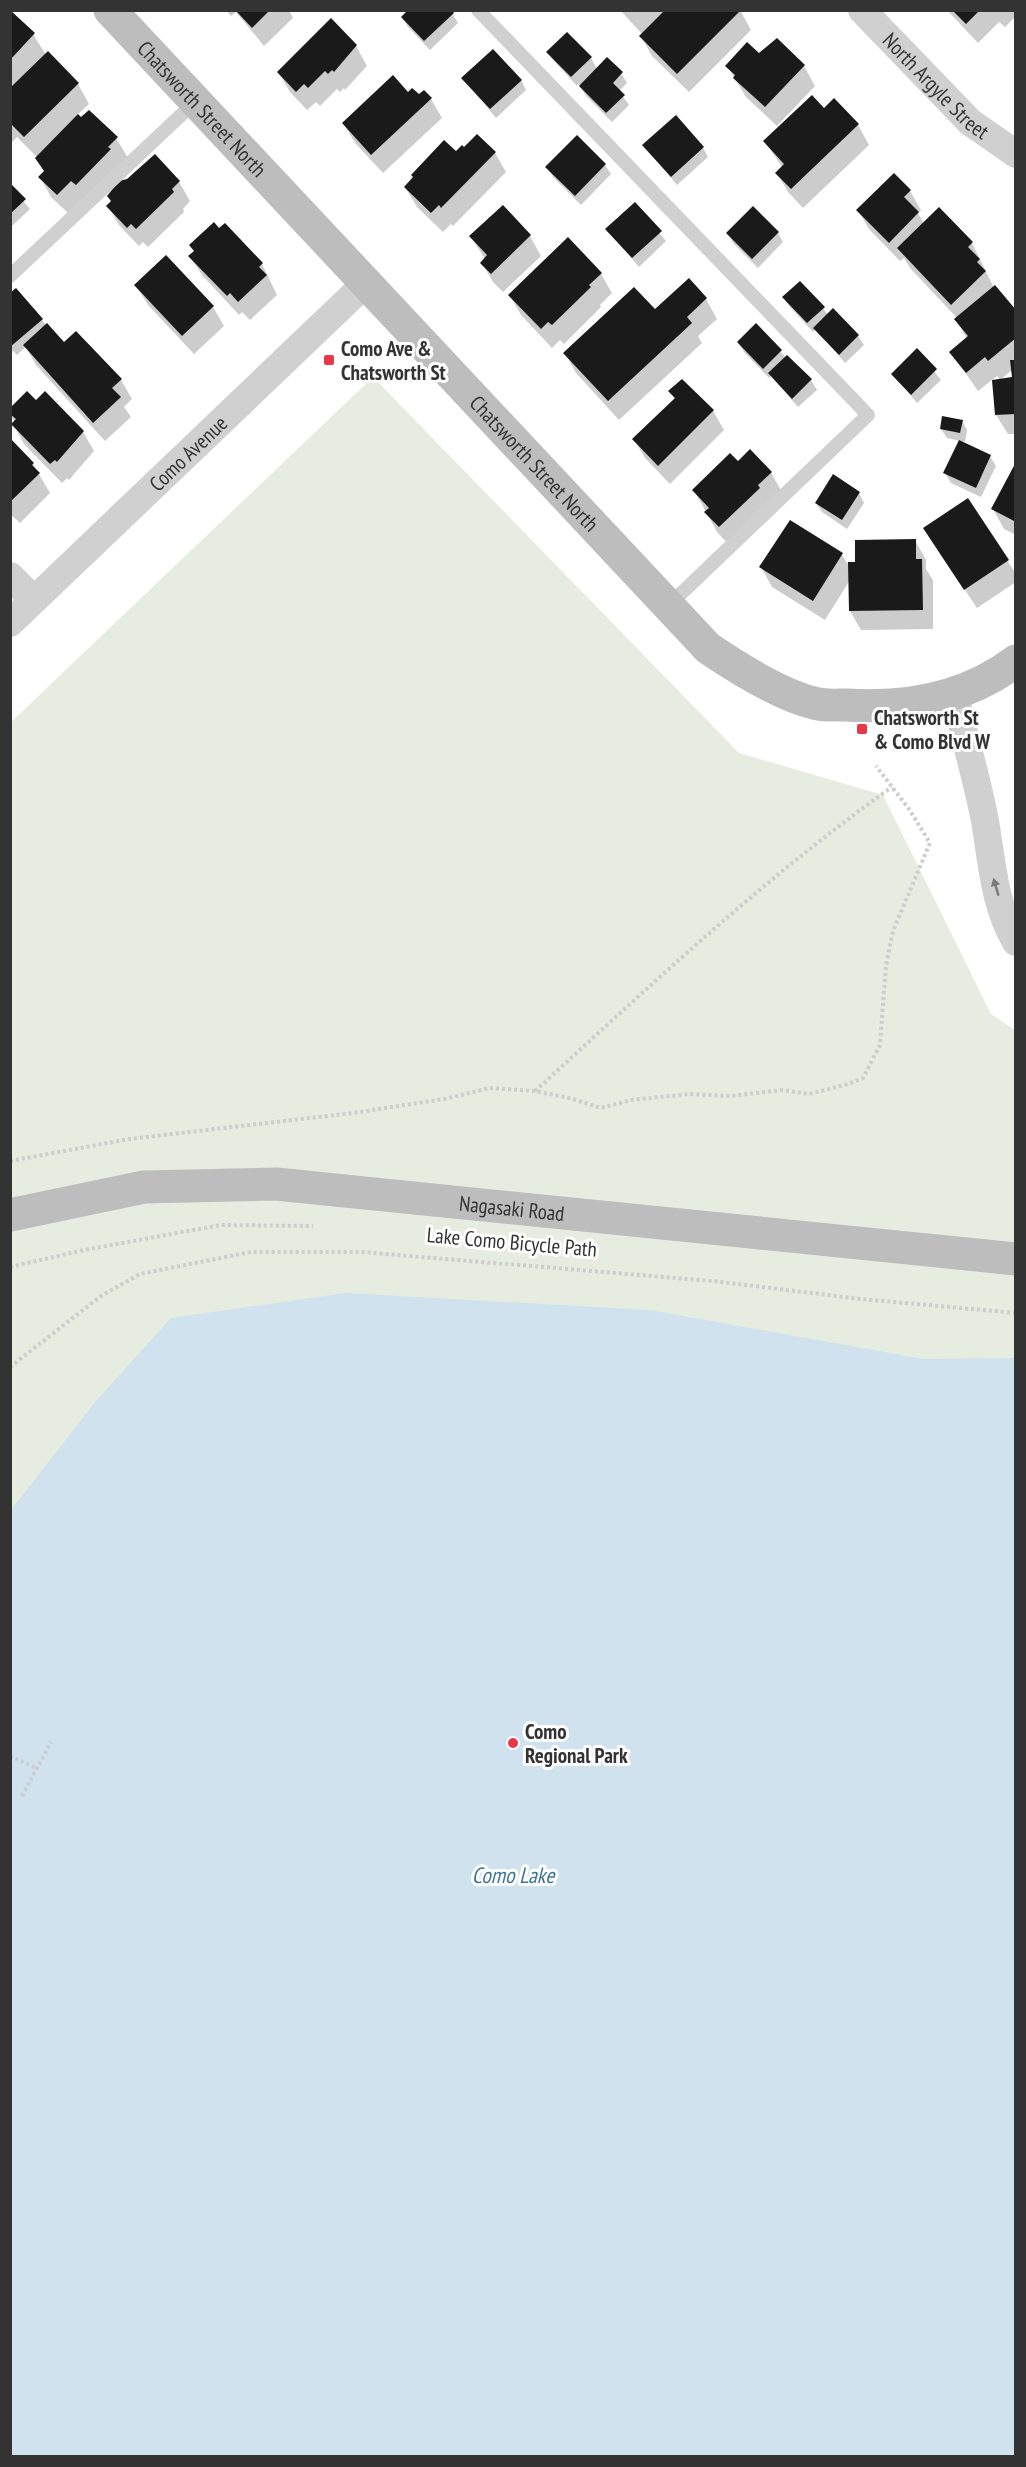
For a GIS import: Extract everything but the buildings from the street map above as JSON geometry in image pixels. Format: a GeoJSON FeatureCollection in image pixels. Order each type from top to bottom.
{"type":"FeatureCollection","features":[{"type":"Feature","properties":{"kind":"street","name":"Chatsworth Street North"},"geometry":{"type":"LineString","coordinates":[[110,10],[708,648],[745,672],[814,704],[879,707],[955,694],[991,679],[1016,661]]}},
{"type":"Feature","properties":{"kind":"street","name":"North Argyle Street"},"geometry":{"type":"LineString","coordinates":[[862,10],[970,122],[1016,154]]}},
{"type":"Feature","properties":{"kind":"street","name":"Como Avenue"},"geometry":{"type":"LineString","coordinates":[[10,623],[366,283]]}},
{"type":"Feature","properties":{"kind":"street"},"geometry":{"type":"LineString","coordinates":[[10,576],[34,600]]}},
{"type":"Feature","properties":{"kind":"street"},"geometry":{"type":"LineString","coordinates":[[955,694],[984,820],[993,877],[1006,926],[1016,942]]}},
{"type":"Feature","properties":{"kind":"street","name":"Nagasaki Road"},"geometry":{"type":"LineString","coordinates":[[10,1215],[144,1187],[276,1184],[1016,1259]]}},
{"type":"Feature","properties":{"kind":"lane"},"geometry":{"type":"LineString","coordinates":[[478,10],[868,415],[668,607]]}},
{"type":"Feature","properties":{"kind":"lane"},"geometry":{"type":"LineString","coordinates":[[13,268],[196,101]]}},
{"type":"Feature","properties":{"kind":"path"},"geometry":{"type":"LineString","coordinates":[[10,1161],[129,1139],[353,1113],[444,1099],[490,1088],[535,1091],[601,1108],[631,1100],[689,1094],[731,1096],[782,1090],[809,1094],[863,1078],[880,1045],[886,965],[893,931],[930,843],[876,765]]}},
{"type":"Feature","properties":{"kind":"path"},"geometry":{"type":"LineString","coordinates":[[535,1091],[651,985],[824,835],[892,787]]}},
{"type":"Feature","properties":{"kind":"path"},"geometry":{"type":"LineString","coordinates":[[10,1267],[84,1250],[221,1225],[320,1226]]}},
{"type":"Feature","properties":{"kind":"path"},"geometry":{"type":"LineString","coordinates":[[10,1367],[101,1296],[140,1274],[251,1252],[361,1252],[713,1281],[861,1299],[1016,1313]]}},
{"type":"Feature","properties":{"kind":"path"},"geometry":{"type":"LineString","coordinates":[[22,1796],[51,1742]]}},
{"type":"Feature","properties":{"kind":"path"},"geometry":{"type":"LineString","coordinates":[[10,1756],[36,1768]]}},
{"type":"Feature","properties":{"kind":"shaded area","name":"Como Lake"},"geometry":{"type":"Polygon","coordinates":[[[373,377],[739,753],[883,795],[991,1014],[1015,1030],[1015,2456],[11,2456],[11,722],[373,377]]]}},
{"type":"Feature","properties":{"kind":"water","name":"Como Lake"},"geometry":{"type":"Polygon","coordinates":[[[346,1293],[650,1310],[923,1359],[1015,1358],[1015,2456],[11,2456],[11,1510],[96,1401],[171,1318],[346,1293]]]}},
{"type":"Feature","properties":{"kind":"place","name":"Como Ave & Chatsworth St"},"geometry":{"type":"Point","coordinates":[329,360]}},
{"type":"Feature","properties":{"kind":"place","name":"Chatsworth St & Como Blvd W"},"geometry":{"type":"Point","coordinates":[862,729]}},
{"type":"Feature","properties":{"kind":"place","name":"Como Regional Park"},"geometry":{"type":"Point","coordinates":[513,1743]}}]}
